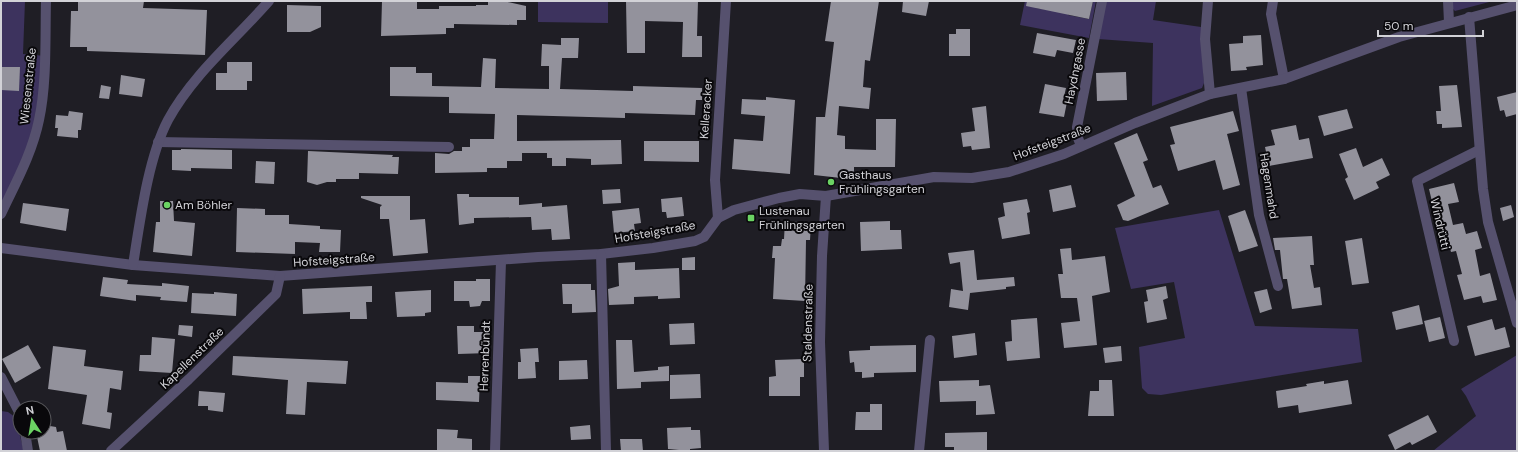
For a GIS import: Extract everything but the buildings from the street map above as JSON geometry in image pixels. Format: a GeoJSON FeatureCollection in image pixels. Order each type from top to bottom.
{"type":"FeatureCollection","features":[{"type":"Feature","properties":{"kind":"street","name":"Wiesenstraße"},"geometry":{"type":"LineString","coordinates":[[1,214],[31,149],[39,119],[45,64],[46,1]]}},
{"type":"Feature","properties":{"kind":"street"},"geometry":{"type":"LineString","coordinates":[[133,265],[146,194],[158,142],[168,120],[196,79],[269,1]]}},
{"type":"Feature","properties":{"kind":"street","name":"Kelleracker"},"geometry":{"type":"LineString","coordinates":[[718,218],[714,180],[726,1]]}},
{"type":"Feature","properties":{"kind":"street","name":"Haydngasse"},"geometry":{"type":"LineString","coordinates":[[1081,146],[1078,138],[1077,127],[1102,1]]}},
{"type":"Feature","properties":{"kind":"street"},"geometry":{"type":"LineString","coordinates":[[1208,1],[1205,39],[1210,94]]}},
{"type":"Feature","properties":{"kind":"street"},"geometry":{"type":"LineString","coordinates":[[1272,1],[1271,14],[1284,79]]}},
{"type":"Feature","properties":{"kind":"street"},"geometry":{"type":"LineString","coordinates":[[1448,1],[1449,22]]}},
{"type":"Feature","properties":{"kind":"street","name":"Hofsteigstraße"},"geometry":{"type":"LineString","coordinates":[[1,248],[133,265],[280,276],[601,254],[653,248],[695,241],[704,237],[718,218],[734,210],[779,198],[800,194],[826,196],[934,177],[972,178],[1009,172],[1032,166],[1135,123],[1210,94],[1284,79],[1399,37],[1469,17],[1502,5],[1517,5]]}},
{"type":"Feature","properties":{"kind":"street"},"geometry":{"type":"LineString","coordinates":[[1469,17],[1479,150],[1488,222],[1517,323]]}},
{"type":"Feature","properties":{"kind":"street","name":"Hagenmahd"},"geometry":{"type":"LineString","coordinates":[[1241,88],[1259,215],[1278,286]]}},
{"type":"Feature","properties":{"kind":"street"},"geometry":{"type":"LineString","coordinates":[[158,142],[449,147]]}},
{"type":"Feature","properties":{"kind":"street","name":"Windrütti"},"geometry":{"type":"LineString","coordinates":[[1454,341],[1417,181],[1479,150]]}},
{"type":"Feature","properties":{"kind":"street","name":"Staldenstraße"},"geometry":{"type":"LineString","coordinates":[[824,451],[820,342],[822,256],[826,196]]}},
{"type":"Feature","properties":{"kind":"street"},"geometry":{"type":"LineString","coordinates":[[601,254],[606,451]]}},
{"type":"Feature","properties":{"kind":"street","name":"Herrenbündt"},"geometry":{"type":"LineString","coordinates":[[495,451],[501,261]]}},
{"type":"Feature","properties":{"kind":"street","name":"Kapellenstraße"},"geometry":{"type":"LineString","coordinates":[[111,451],[189,379],[276,294],[280,276]]}},
{"type":"Feature","properties":{"kind":"street"},"geometry":{"type":"LineString","coordinates":[[919,451],[930,340]]}},
{"type":"Feature","properties":{"kind":"street"},"geometry":{"type":"LineString","coordinates":[[1,377],[13,400]]}},
{"type":"Feature","properties":{"kind":"street"},"geometry":{"type":"LineString","coordinates":[[26,440],[28,451]]}},
{"type":"Feature","properties":{"kind":"shaded area"},"geometry":{"type":"Polygon","coordinates":[[[1,1],[25,1],[23,54],[45,56],[38,126],[1,214],[1,1]]]}},
{"type":"Feature","properties":{"kind":"shaded area"},"geometry":{"type":"Polygon","coordinates":[[[538,1],[608,1],[608,23],[538,22],[538,1]]]}},
{"type":"Feature","properties":{"kind":"shaded area"},"geometry":{"type":"Polygon","coordinates":[[[1025,1],[1037,1],[1036,8],[1068,13],[1068,15],[1089,19],[1093,1],[1096,1],[1089,38],[1020,25],[1025,1]]]}},
{"type":"Feature","properties":{"kind":"shaded area"},"geometry":{"type":"Polygon","coordinates":[[[1106,1],[1156,1],[1153,20],[1201,27],[1204,83],[1202,88],[1152,106],[1153,43],[1098,39],[1106,1]]]}},
{"type":"Feature","properties":{"kind":"shaded area"},"geometry":{"type":"Polygon","coordinates":[[[1452,1],[1493,1],[1455,11],[1452,8],[1452,1]]]}},
{"type":"Feature","properties":{"kind":"shaded area"},"geometry":{"type":"Polygon","coordinates":[[[1219,210],[1255,326],[1358,329],[1362,362],[1161,395],[1148,394],[1142,388],[1139,347],[1185,338],[1174,282],[1131,289],[1115,228],[1219,210]]]}},
{"type":"Feature","properties":{"kind":"shaded area"},"geometry":{"type":"Polygon","coordinates":[[[1517,355],[1517,451],[1433,451],[1476,416],[1461,389],[1517,355]]]}},
{"type":"Feature","properties":{"kind":"shaded area"},"geometry":{"type":"Polygon","coordinates":[[[1,411],[8,412],[12,415],[12,440],[21,440],[24,451],[1,451],[1,411]]]}},
{"type":"Feature","properties":{"kind":"place","name":"Gasthaus Frühlingsgarten"},"geometry":{"type":"Point","coordinates":[831,182]}},
{"type":"Feature","properties":{"kind":"place","name":"Am Böhler"},"geometry":{"type":"Point","coordinates":[167,205]}},
{"type":"Feature","properties":{"kind":"place","name":"Lustenau Frühlingsgarten"},"geometry":{"type":"Point","coordinates":[751,218]}}]}
